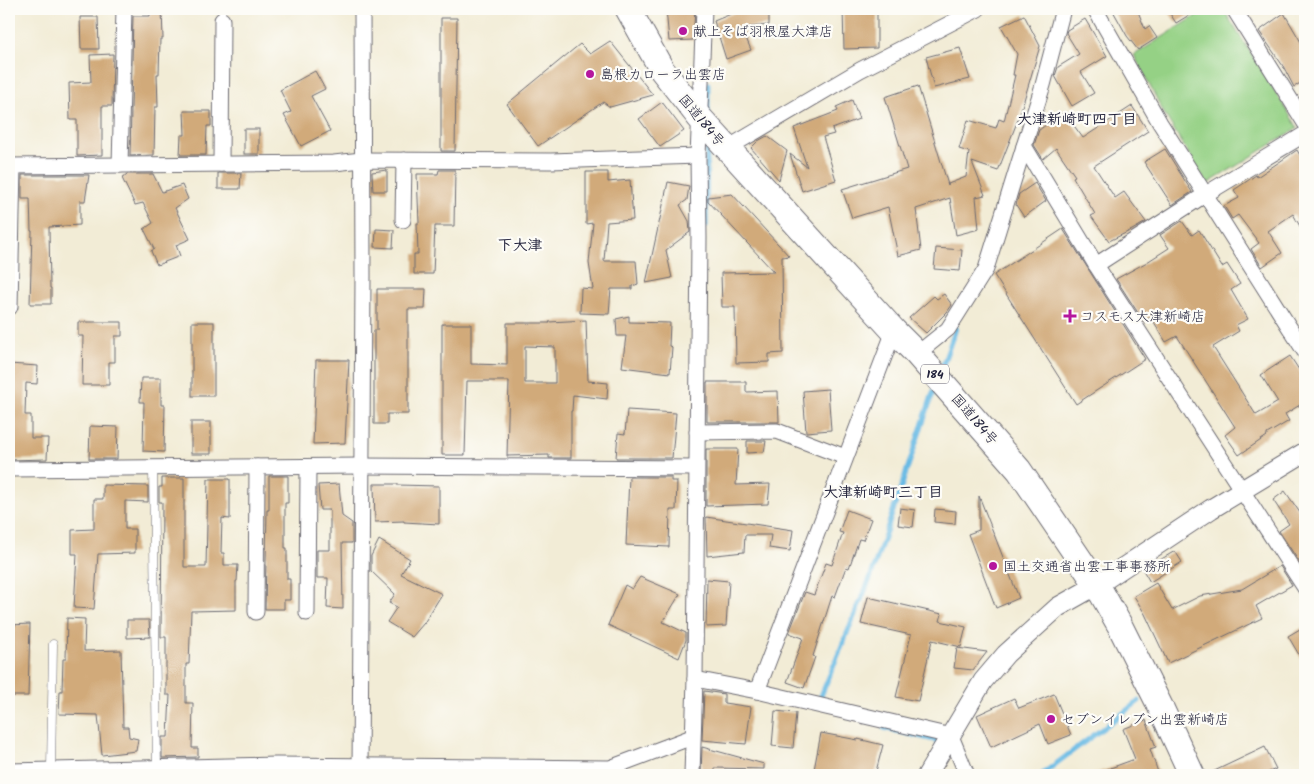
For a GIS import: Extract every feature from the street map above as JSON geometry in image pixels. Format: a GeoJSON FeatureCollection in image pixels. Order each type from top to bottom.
{"type":"FeatureCollection","features":[{"type":"Feature","properties":{"kind":"highway","name":"国道184号"},"geometry":{"type":"LineString","coordinates":[[628,9],[662,70],[726,149],[917,354],[1019,470],[1097,585],[1162,708],[1192,775]]}},
{"type":"Feature","properties":{"kind":"street"},"geometry":{"type":"LineString","coordinates":[[120,165],[124,9]]}},
{"type":"Feature","properties":{"kind":"street"},"geometry":{"type":"LineString","coordinates":[[360,771],[363,275],[362,9]]}},
{"type":"Feature","properties":{"kind":"street"},"geometry":{"type":"LineString","coordinates":[[692,775],[695,679],[698,156],[704,9]]}},
{"type":"Feature","properties":{"kind":"street"},"geometry":{"type":"LineString","coordinates":[[726,149],[860,70],[978,9]]}},
{"type":"Feature","properties":{"kind":"street"},"geometry":{"type":"LineString","coordinates":[[917,354],[948,329],[986,269],[1043,85],[1063,9]]}},
{"type":"Feature","properties":{"kind":"street"},"geometry":{"type":"LineString","coordinates":[[1095,9],[1160,123],[1305,352]]}},
{"type":"Feature","properties":{"kind":"street"},"geometry":{"type":"LineString","coordinates":[[1234,9],[1305,123]]}},
{"type":"Feature","properties":{"kind":"street"},"geometry":{"type":"LineString","coordinates":[[222,13],[222,164]]}},
{"type":"Feature","properties":{"kind":"street"},"geometry":{"type":"LineString","coordinates":[[1096,265],[1206,194],[1305,134]]}},
{"type":"Feature","properties":{"kind":"street"},"geometry":{"type":"LineString","coordinates":[[1024,146],[1096,265],[1305,588]]}},
{"type":"Feature","properties":{"kind":"street"},"geometry":{"type":"LineString","coordinates":[[10,307],[11,166],[334,163],[362,160],[551,161],[698,156]]}},
{"type":"Feature","properties":{"kind":"street"},"geometry":{"type":"LineString","coordinates":[[403,220],[404,160]]}},
{"type":"Feature","properties":{"kind":"street"},"geometry":{"type":"LineString","coordinates":[[757,691],[894,331]]}},
{"type":"Feature","properties":{"kind":"street"},"geometry":{"type":"LineString","coordinates":[[697,432],[777,431],[845,457]]}},
{"type":"Feature","properties":{"kind":"street"},"geometry":{"type":"LineString","coordinates":[[927,775],[983,681],[1006,654],[1058,607],[1097,585],[1211,509],[1305,452]]}},
{"type":"Feature","properties":{"kind":"street"},"geometry":{"type":"LineString","coordinates":[[9,470],[361,466],[696,468]]}},
{"type":"Feature","properties":{"kind":"street"},"geometry":{"type":"LineString","coordinates":[[256,612],[257,467]]}},
{"type":"Feature","properties":{"kind":"street"},"geometry":{"type":"LineString","coordinates":[[307,613],[308,467]]}},
{"type":"Feature","properties":{"kind":"street"},"geometry":{"type":"LineString","coordinates":[[695,679],[757,691],[951,736]]}},
{"type":"Feature","properties":{"kind":"street"},"geometry":{"type":"LineString","coordinates":[[951,736],[967,775]]}},
{"type":"Feature","properties":{"kind":"street"},"geometry":{"type":"LineString","coordinates":[[9,771],[51,770],[71,773],[158,768],[276,765],[360,771],[555,772],[610,768],[692,737]]}},
{"type":"Feature","properties":{"kind":"lane"},"geometry":{"type":"LineString","coordinates":[[153,468],[158,768]]}},
{"type":"Feature","properties":{"kind":"lane"},"geometry":{"type":"LineString","coordinates":[[51,770],[53,644]]}},
{"type":"Feature","properties":{"kind":"green space"},"geometry":{"type":"Polygon","coordinates":[[[1207,9],[1223,9],[1298,128],[1207,184],[1165,115],[1134,55],[1207,9]]]}},
{"type":"Feature","properties":{"kind":"building"},"geometry":{"type":"Polygon","coordinates":[[[150,9],[162,9],[163,39],[160,39],[159,74],[157,74],[158,107],[155,107],[154,155],[130,156],[133,16],[150,16],[150,9]]]}},
{"type":"Feature","properties":{"kind":"building","name":"献上そば羽根屋大津店"},"geometry":{"type":"Polygon","coordinates":[[[666,9],[695,9],[693,40],[669,41],[666,9]]]}},
{"type":"Feature","properties":{"kind":"building"},"geometry":{"type":"Polygon","coordinates":[[[743,9],[769,9],[769,25],[742,28],[751,50],[726,59],[714,21],[743,9]]]}},
{"type":"Feature","properties":{"kind":"building"},"geometry":{"type":"Polygon","coordinates":[[[843,9],[877,9],[877,48],[844,49],[843,9]]]}},
{"type":"Feature","properties":{"kind":"building"},"geometry":{"type":"Polygon","coordinates":[[[1112,9],[1137,9],[1145,29],[1149,26],[1157,38],[1138,50],[1127,36],[1112,9]]]}},
{"type":"Feature","properties":{"kind":"building"},"geometry":{"type":"Polygon","coordinates":[[[1167,9],[1199,9],[1176,23],[1167,9]]]}},
{"type":"Feature","properties":{"kind":"building"},"geometry":{"type":"Polygon","coordinates":[[[1284,13],[1305,49],[1305,80],[1294,87],[1283,66],[1259,31],[1284,13]]]}},
{"type":"Feature","properties":{"kind":"building"},"geometry":{"type":"Polygon","coordinates":[[[1024,15],[1040,46],[1019,117],[998,171],[972,162],[985,195],[976,197],[979,229],[956,235],[950,198],[916,209],[921,250],[898,256],[888,207],[852,218],[842,189],[907,169],[885,97],[918,86],[948,185],[966,177],[969,152],[959,149],[968,120],[996,128],[999,119],[1004,121],[1015,75],[1013,75],[1017,54],[1001,26],[1024,15]]]}},
{"type":"Feature","properties":{"kind":"building"},"geometry":{"type":"Polygon","coordinates":[[[80,17],[98,17],[99,49],[81,49],[80,17]]]}},
{"type":"Feature","properties":{"kind":"building"},"geometry":{"type":"Polygon","coordinates":[[[441,18],[457,18],[455,151],[441,151],[441,18]]]}},
{"type":"Feature","properties":{"kind":"building"},"geometry":{"type":"Polygon","coordinates":[[[1085,19],[1107,56],[1081,72],[1094,93],[1072,106],[1055,76],[1058,67],[1079,54],[1066,33],[1067,30],[1085,19]]]}},
{"type":"Feature","properties":{"kind":"building","name":"島根カローラ出雲店"},"geometry":{"type":"Polygon","coordinates":[[[610,41],[653,95],[610,107],[603,102],[538,146],[507,104],[580,44],[590,54],[610,41]]]}},
{"type":"Feature","properties":{"kind":"building"},"geometry":{"type":"Polygon","coordinates":[[[960,48],[970,79],[934,88],[926,57],[960,48]]]}},
{"type":"Feature","properties":{"kind":"building"},"geometry":{"type":"Polygon","coordinates":[[[113,54],[112,106],[102,106],[102,155],[77,156],[77,120],[70,120],[69,83],[91,82],[90,55],[113,54]]]}},
{"type":"Feature","properties":{"kind":"building"},"geometry":{"type":"Polygon","coordinates":[[[315,71],[325,89],[311,96],[330,131],[301,146],[284,115],[291,112],[280,90],[315,71]]]}},
{"type":"Feature","properties":{"kind":"building"},"geometry":{"type":"Polygon","coordinates":[[[852,100],[859,119],[832,129],[834,134],[823,137],[836,180],[802,191],[790,154],[807,167],[794,128],[838,111],[836,107],[852,100]]]}},
{"type":"Feature","properties":{"kind":"building"},"geometry":{"type":"Polygon","coordinates":[[[662,102],[684,131],[660,147],[639,119],[662,102]]]}},
{"type":"Feature","properties":{"kind":"building"},"geometry":{"type":"Polygon","coordinates":[[[1132,106],[1148,131],[1094,166],[1115,198],[1124,192],[1146,222],[1109,241],[1091,216],[1095,214],[1073,177],[1075,176],[1056,148],[1043,159],[1034,145],[1039,130],[1064,112],[1083,138],[1132,106]]]}},
{"type":"Feature","properties":{"kind":"building"},"geometry":{"type":"Polygon","coordinates":[[[184,111],[211,111],[211,126],[207,126],[206,155],[180,155],[181,135],[185,135],[184,111]]]}},
{"type":"Feature","properties":{"kind":"building"},"geometry":{"type":"Polygon","coordinates":[[[244,129],[259,129],[259,154],[244,154],[244,129]]]}},
{"type":"Feature","properties":{"kind":"building"},"geometry":{"type":"Polygon","coordinates":[[[767,136],[787,151],[779,180],[751,148],[767,136]]]}},
{"type":"Feature","properties":{"kind":"building"},"geometry":{"type":"Polygon","coordinates":[[[1165,149],[1192,192],[1172,205],[1144,162],[1165,149]]]}},
{"type":"Feature","properties":{"kind":"building"},"geometry":{"type":"Polygon","coordinates":[[[1297,150],[1305,164],[1305,235],[1293,214],[1268,231],[1282,253],[1262,267],[1251,249],[1259,243],[1238,215],[1232,219],[1224,206],[1239,198],[1234,190],[1297,150]]]}},
{"type":"Feature","properties":{"kind":"building"},"geometry":{"type":"Polygon","coordinates":[[[387,170],[387,191],[373,191],[372,172],[387,170]]]}},
{"type":"Feature","properties":{"kind":"building"},"geometry":{"type":"Polygon","coordinates":[[[439,170],[455,170],[454,226],[435,226],[433,274],[414,274],[414,254],[418,254],[417,223],[419,223],[417,174],[438,174],[439,170]]]}},
{"type":"Feature","properties":{"kind":"building"},"geometry":{"type":"Polygon","coordinates":[[[586,172],[608,172],[608,182],[630,180],[633,220],[607,222],[604,261],[636,261],[638,284],[632,286],[632,289],[611,289],[609,314],[580,313],[581,288],[593,289],[589,263],[593,223],[586,224],[586,172]]]}},
{"type":"Feature","properties":{"kind":"building"},"geometry":{"type":"Polygon","coordinates":[[[218,173],[241,173],[240,189],[218,189],[218,173]]]}},
{"type":"Feature","properties":{"kind":"building"},"geometry":{"type":"Polygon","coordinates":[[[127,174],[153,174],[162,192],[182,185],[188,199],[175,208],[190,239],[176,245],[180,256],[157,265],[151,251],[154,249],[144,229],[153,223],[143,203],[135,205],[122,178],[127,174]]]}},
{"type":"Feature","properties":{"kind":"building"},"geometry":{"type":"Polygon","coordinates":[[[22,175],[89,175],[85,201],[80,201],[80,225],[49,227],[51,304],[30,304],[32,231],[30,199],[22,199],[22,175]]]}},
{"type":"Feature","properties":{"kind":"building"},"geometry":{"type":"Polygon","coordinates":[[[668,182],[689,186],[687,200],[680,205],[689,221],[690,232],[666,250],[672,278],[646,283],[668,182]]]}},
{"type":"Feature","properties":{"kind":"building"},"geometry":{"type":"Polygon","coordinates":[[[1035,183],[1046,201],[1024,217],[1016,205],[1019,194],[1035,183]]]}},
{"type":"Feature","properties":{"kind":"building"},"geometry":{"type":"Polygon","coordinates":[[[732,194],[789,256],[782,257],[783,353],[769,354],[769,362],[736,363],[735,307],[722,307],[721,273],[774,272],[708,201],[708,197],[732,194]]]}},
{"type":"Feature","properties":{"kind":"building"},"geometry":{"type":"Polygon","coordinates":[[[1182,221],[1192,235],[1199,230],[1222,267],[1227,264],[1240,284],[1231,290],[1248,319],[1236,325],[1239,331],[1213,347],[1256,415],[1278,402],[1261,375],[1290,356],[1305,379],[1305,402],[1285,414],[1289,421],[1267,434],[1267,436],[1239,455],[1225,435],[1235,427],[1177,336],[1166,342],[1151,317],[1144,322],[1116,279],[1169,248],[1160,235],[1182,221]]]}},
{"type":"Feature","properties":{"kind":"building"},"geometry":{"type":"Polygon","coordinates":[[[376,229],[394,230],[393,248],[375,247],[376,229]]]}},
{"type":"Feature","properties":{"kind":"building","name":"コスモス大津新崎店"},"geometry":{"type":"Polygon","coordinates":[[[1063,229],[1145,359],[1076,404],[994,275],[1063,229]]]}},
{"type":"Feature","properties":{"kind":"building"},"geometry":{"type":"Polygon","coordinates":[[[936,248],[962,250],[960,271],[934,269],[936,248]]]}},
{"type":"Feature","properties":{"kind":"building"},"geometry":{"type":"Polygon","coordinates":[[[377,289],[426,289],[425,309],[408,309],[408,414],[387,414],[387,424],[374,424],[374,330],[377,330],[377,289]]]}},
{"type":"Feature","properties":{"kind":"building"},"geometry":{"type":"Polygon","coordinates":[[[944,294],[952,305],[926,333],[909,318],[934,296],[937,299],[944,294]]]}},
{"type":"Feature","properties":{"kind":"building"},"geometry":{"type":"Polygon","coordinates":[[[629,316],[629,322],[670,323],[669,346],[672,347],[670,373],[622,367],[626,336],[617,336],[616,319],[629,316]]]}},
{"type":"Feature","properties":{"kind":"building"},"geometry":{"type":"Polygon","coordinates":[[[586,320],[588,381],[608,383],[607,399],[573,395],[571,458],[549,458],[549,455],[507,456],[509,381],[467,381],[465,455],[442,455],[442,324],[471,324],[471,364],[507,365],[507,323],[586,320]],[[525,346],[525,383],[555,383],[555,347],[525,346]]]}},
{"type":"Feature","properties":{"kind":"building"},"geometry":{"type":"Polygon","coordinates":[[[78,322],[122,322],[122,336],[115,336],[115,362],[109,362],[109,385],[82,385],[83,336],[78,336],[78,322]]]}},
{"type":"Feature","properties":{"kind":"building"},"geometry":{"type":"Polygon","coordinates":[[[192,322],[214,322],[214,396],[192,396],[192,322]]]}},
{"type":"Feature","properties":{"kind":"building"},"geometry":{"type":"Polygon","coordinates":[[[316,360],[349,360],[345,443],[313,444],[316,360]]]}},
{"type":"Feature","properties":{"kind":"building"},"geometry":{"type":"Polygon","coordinates":[[[9,364],[38,366],[37,384],[26,383],[25,415],[31,415],[31,438],[48,438],[47,459],[9,460],[9,364]]]}},
{"type":"Feature","properties":{"kind":"building"},"geometry":{"type":"Polygon","coordinates":[[[141,378],[161,378],[161,405],[165,405],[164,452],[143,451],[144,402],[140,402],[141,378]]]}},
{"type":"Feature","properties":{"kind":"building"},"geometry":{"type":"Polygon","coordinates":[[[707,382],[746,382],[746,392],[778,391],[779,422],[707,422],[707,382]]]}},
{"type":"Feature","properties":{"kind":"building"},"geometry":{"type":"Polygon","coordinates":[[[828,389],[831,430],[806,432],[803,391],[828,389]]]}},
{"type":"Feature","properties":{"kind":"building"},"geometry":{"type":"Polygon","coordinates":[[[627,410],[676,413],[672,458],[616,458],[618,433],[625,434],[627,410]]]}},
{"type":"Feature","properties":{"kind":"building"},"geometry":{"type":"Polygon","coordinates":[[[191,422],[211,422],[211,454],[191,454],[191,422]]]}},
{"type":"Feature","properties":{"kind":"building"},"geometry":{"type":"Polygon","coordinates":[[[90,426],[118,427],[117,459],[89,459],[90,426]]]}},
{"type":"Feature","properties":{"kind":"building"},"geometry":{"type":"Polygon","coordinates":[[[747,441],[766,441],[764,452],[747,453],[747,441]]]}},
{"type":"Feature","properties":{"kind":"building"},"geometry":{"type":"Polygon","coordinates":[[[706,449],[738,449],[736,485],[770,484],[768,504],[706,506],[706,449]]]}},
{"type":"Feature","properties":{"kind":"building"},"geometry":{"type":"Polygon","coordinates":[[[269,476],[288,476],[288,503],[285,503],[285,548],[287,548],[287,579],[290,579],[290,600],[284,600],[284,609],[265,609],[269,476]]]}},
{"type":"Feature","properties":{"kind":"building"},"geometry":{"type":"Polygon","coordinates":[[[629,477],[671,477],[671,481],[677,481],[676,510],[670,510],[669,547],[626,545],[629,477]]]}},
{"type":"Feature","properties":{"kind":"building"},"geometry":{"type":"Polygon","coordinates":[[[162,478],[184,478],[184,567],[206,567],[208,479],[230,479],[230,519],[222,518],[221,553],[224,553],[224,565],[238,565],[236,610],[191,611],[189,664],[186,664],[186,703],[193,703],[192,748],[198,748],[198,757],[162,758],[162,737],[168,737],[170,695],[166,695],[166,637],[161,637],[162,502],[159,502],[159,487],[162,487],[162,478]]]}},
{"type":"Feature","properties":{"kind":"building"},"geometry":{"type":"Polygon","coordinates":[[[339,484],[342,516],[352,523],[352,543],[342,543],[343,609],[327,608],[328,578],[317,578],[317,550],[330,550],[330,510],[320,510],[318,485],[339,484]]]}},
{"type":"Feature","properties":{"kind":"building"},"geometry":{"type":"Polygon","coordinates":[[[374,484],[439,486],[439,524],[404,521],[375,522],[374,484]]]}},
{"type":"Feature","properties":{"kind":"building"},"geometry":{"type":"Polygon","coordinates":[[[103,485],[148,486],[148,502],[125,501],[125,529],[135,529],[135,553],[98,554],[94,609],[74,608],[77,554],[72,554],[72,530],[94,529],[94,499],[103,499],[103,485]]]}},
{"type":"Feature","properties":{"kind":"building"},"geometry":{"type":"Polygon","coordinates":[[[1285,491],[1305,520],[1305,571],[1279,531],[1289,524],[1273,500],[1285,491]]]}},
{"type":"Feature","properties":{"kind":"building","name":"国土交通省出雲工事事務所"},"geometry":{"type":"Polygon","coordinates":[[[979,496],[1019,598],[996,608],[968,534],[979,530],[979,496]]]}},
{"type":"Feature","properties":{"kind":"building"},"geometry":{"type":"Polygon","coordinates":[[[900,508],[915,510],[913,527],[898,525],[900,508]]]}},
{"type":"Feature","properties":{"kind":"building"},"geometry":{"type":"Polygon","coordinates":[[[935,509],[956,511],[955,524],[934,522],[935,509]]]}},
{"type":"Feature","properties":{"kind":"building"},"geometry":{"type":"Polygon","coordinates":[[[847,510],[871,519],[863,540],[859,539],[849,568],[846,567],[835,597],[832,596],[804,688],[787,682],[803,638],[789,633],[805,592],[814,595],[826,563],[832,565],[843,533],[839,532],[847,510]]]}},
{"type":"Feature","properties":{"kind":"building"},"geometry":{"type":"Polygon","coordinates":[[[706,517],[793,530],[790,551],[769,548],[771,535],[745,535],[744,552],[707,556],[706,517]]]}},
{"type":"Feature","properties":{"kind":"building"},"geometry":{"type":"Polygon","coordinates":[[[379,540],[410,559],[401,574],[442,594],[424,623],[412,637],[387,622],[397,607],[389,603],[395,594],[371,571],[371,556],[379,540]]]}},
{"type":"Feature","properties":{"kind":"building"},"geometry":{"type":"Polygon","coordinates":[[[1175,551],[1182,562],[1150,582],[1143,570],[1175,551]]]}},
{"type":"Feature","properties":{"kind":"building"},"geometry":{"type":"Polygon","coordinates":[[[1280,566],[1292,585],[1256,606],[1262,618],[1168,663],[1145,614],[1134,596],[1156,583],[1172,610],[1200,596],[1242,589],[1280,566]]]}},
{"type":"Feature","properties":{"kind":"building"},"geometry":{"type":"Polygon","coordinates":[[[640,577],[680,594],[663,622],[686,633],[686,640],[679,658],[608,625],[625,585],[632,589],[640,577]]]}},
{"type":"Feature","properties":{"kind":"building"},"geometry":{"type":"Polygon","coordinates":[[[707,579],[729,581],[726,626],[706,627],[707,579]]]}},
{"type":"Feature","properties":{"kind":"building"},"geometry":{"type":"Polygon","coordinates":[[[868,597],[942,614],[940,621],[966,627],[961,647],[932,640],[918,701],[896,697],[911,635],[861,624],[868,597]]]}},
{"type":"Feature","properties":{"kind":"building"},"geometry":{"type":"Polygon","coordinates":[[[67,618],[85,619],[84,651],[121,650],[123,727],[128,727],[129,737],[138,739],[136,751],[102,755],[98,715],[59,714],[63,659],[66,659],[67,618]]]}},
{"type":"Feature","properties":{"kind":"building"},"geometry":{"type":"Polygon","coordinates":[[[127,620],[149,620],[150,637],[127,638],[127,620]]]}},
{"type":"Feature","properties":{"kind":"building"},"geometry":{"type":"Polygon","coordinates":[[[30,624],[28,696],[9,696],[9,625],[30,624]]]}},
{"type":"Feature","properties":{"kind":"building"},"geometry":{"type":"Polygon","coordinates":[[[1305,626],[1305,665],[1288,636],[1305,626]]]}},
{"type":"Feature","properties":{"kind":"building"},"geometry":{"type":"Polygon","coordinates":[[[957,648],[987,652],[973,670],[954,668],[957,648]]]}},
{"type":"Feature","properties":{"kind":"building"},"geometry":{"type":"Polygon","coordinates":[[[704,691],[724,694],[724,703],[751,707],[746,744],[702,740],[704,691]]]}},
{"type":"Feature","properties":{"kind":"building"},"geometry":{"type":"Polygon","coordinates":[[[1054,694],[1071,735],[1048,744],[1040,724],[991,747],[977,715],[1014,698],[1019,708],[1054,694]]]}},
{"type":"Feature","properties":{"kind":"building"},"geometry":{"type":"Polygon","coordinates":[[[775,711],[796,713],[793,748],[772,746],[775,711]]]}},
{"type":"Feature","properties":{"kind":"building"},"geometry":{"type":"Polygon","coordinates":[[[1146,720],[1156,747],[1150,749],[1159,775],[1094,775],[1135,759],[1123,729],[1146,720]]]}},
{"type":"Feature","properties":{"kind":"building"},"geometry":{"type":"Polygon","coordinates":[[[821,733],[883,745],[875,775],[813,775],[821,733]]]}},
{"type":"Feature","properties":{"kind":"building"},"geometry":{"type":"Polygon","coordinates":[[[702,747],[764,764],[764,769],[715,768],[715,775],[701,775],[702,747]]]}},
{"type":"Feature","properties":{"kind":"building"},"geometry":{"type":"Polygon","coordinates":[[[1265,747],[1276,769],[1262,775],[1206,775],[1265,747]]]}},
{"type":"Feature","properties":{"kind":"waterway"},"geometry":{"type":"LineString","coordinates":[[708,84],[708,113]]}},
{"type":"Feature","properties":{"kind":"waterway"},"geometry":{"type":"LineString","coordinates":[[706,226],[707,139]]}},
{"type":"Feature","properties":{"kind":"waterway"},"geometry":{"type":"LineString","coordinates":[[941,370],[956,328]]}},
{"type":"Feature","properties":{"kind":"waterway"},"geometry":{"type":"LineString","coordinates":[[818,703],[871,576],[935,387]]}},
{"type":"Feature","properties":{"kind":"waterway"},"geometry":{"type":"LineString","coordinates":[[1041,775],[1139,701]]}},
{"type":"Feature","properties":{"kind":"waterway"},"geometry":{"type":"LineString","coordinates":[[884,728],[938,741],[938,744]]}},
{"type":"Feature","properties":{"kind":"place","name":"献上そば羽根屋大津店"},"geometry":{"type":"Point","coordinates":[683,31]}},
{"type":"Feature","properties":{"kind":"place","name":"島根カローラ出雲店"},"geometry":{"type":"Point","coordinates":[590,74]}},
{"type":"Feature","properties":{"kind":"place","name":"コスモス大津新崎店"},"geometry":{"type":"Point","coordinates":[1070,316]}},
{"type":"Feature","properties":{"kind":"place","name":"国土交通省出雲工事事務所"},"geometry":{"type":"Point","coordinates":[993,566]}},
{"type":"Feature","properties":{"kind":"place","name":"セブンイレブン出雲新崎店"},"geometry":{"type":"Point","coordinates":[1051,719]}},
{"type":"Feature","properties":{"kind":"district","name":"大津新崎町四丁目"},"geometry":{"type":"Point","coordinates":[1077,119]}},
{"type":"Feature","properties":{"kind":"district","name":"下大津"},"geometry":{"type":"Point","coordinates":[520,245]}},
{"type":"Feature","properties":{"kind":"district","name":"大津新崎町三丁目"},"geometry":{"type":"Point","coordinates":[883,492]}}]}
